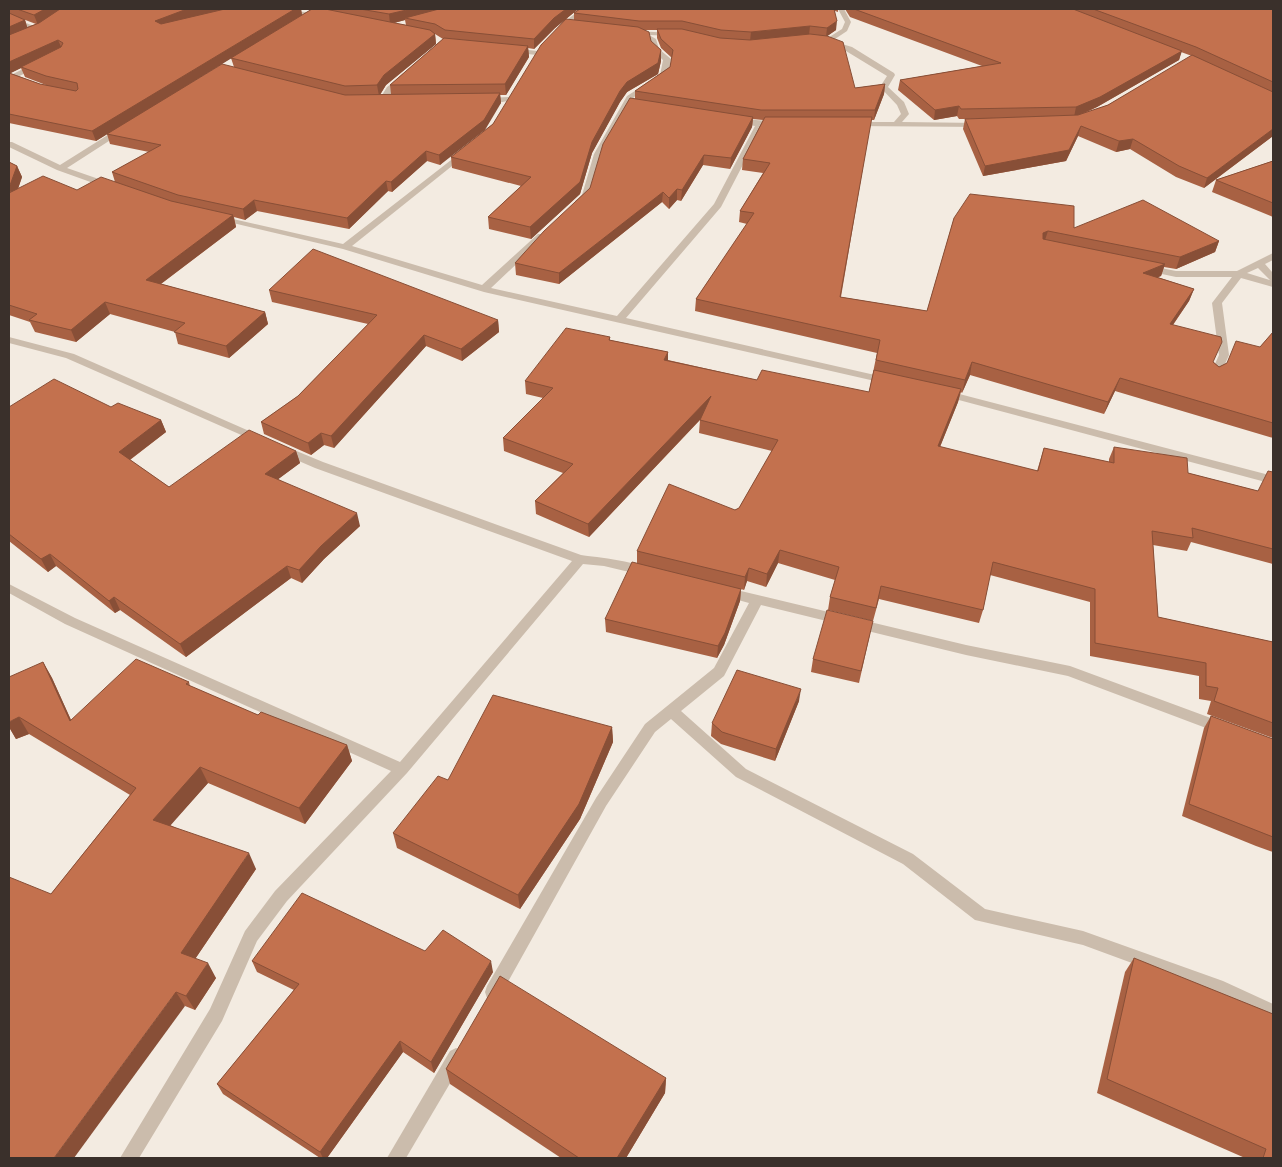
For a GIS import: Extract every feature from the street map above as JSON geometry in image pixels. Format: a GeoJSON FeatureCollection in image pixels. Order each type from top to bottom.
{"type":"FeatureCollection","features":[{"type":"Feature","properties":{"kind":"street"},"geometry":{"type":"LineString","coordinates":[[250,9],[319,11],[334,17]]}},
{"type":"Feature","properties":{"kind":"street"},"geometry":{"type":"LineString","coordinates":[[552,36],[580,12],[618,9]]}},
{"type":"Feature","properties":{"kind":"street"},"geometry":{"type":"LineString","coordinates":[[827,41],[845,30],[848,22],[841,9]]}},
{"type":"Feature","properties":{"kind":"street"},"geometry":{"type":"LineString","coordinates":[[299,24],[319,11]]}},
{"type":"Feature","properties":{"kind":"street"},"geometry":{"type":"LineString","coordinates":[[9,18],[42,28],[24,36]]}},
{"type":"Feature","properties":{"kind":"street"},"geometry":{"type":"LineString","coordinates":[[564,25],[574,26]]}},
{"type":"Feature","properties":{"kind":"street"},"geometry":{"type":"LineString","coordinates":[[621,32],[682,34]]}},
{"type":"Feature","properties":{"kind":"street"},"geometry":{"type":"LineString","coordinates":[[571,209],[586,196],[598,154],[631,104],[631,96],[664,76],[668,59],[656,50],[654,40],[639,34]]}},
{"type":"Feature","properties":{"kind":"street"},"geometry":{"type":"LineString","coordinates":[[818,40],[827,41],[849,49],[891,75],[884,87],[901,104],[905,114],[896,124]]}},
{"type":"Feature","properties":{"kind":"street"},"geometry":{"type":"LineString","coordinates":[[532,61],[546,43]]}},
{"type":"Feature","properties":{"kind":"street"},"geometry":{"type":"LineString","coordinates":[[499,49],[537,53]]}},
{"type":"Feature","properties":{"kind":"street"},"geometry":{"type":"LineString","coordinates":[[11,78],[45,61]]}},
{"type":"Feature","properties":{"kind":"street"},"geometry":{"type":"LineString","coordinates":[[384,100],[390,89],[412,72]]}},
{"type":"Feature","properties":{"kind":"street"},"geometry":{"type":"LineString","coordinates":[[11,78],[22,80]]}},
{"type":"Feature","properties":{"kind":"street"},"geometry":{"type":"LineString","coordinates":[[470,100],[511,96],[504,108]]}},
{"type":"Feature","properties":{"kind":"street"},"geometry":{"type":"LineString","coordinates":[[374,100],[393,100]]}},
{"type":"Feature","properties":{"kind":"street"},"geometry":{"type":"LineString","coordinates":[[727,118],[760,124],[786,124]]}},
{"type":"Feature","properties":{"kind":"street"},"geometry":{"type":"LineString","coordinates":[[60,168],[133,124]]}},
{"type":"Feature","properties":{"kind":"street"},"geometry":{"type":"LineString","coordinates":[[619,320],[718,205],[760,124]]}},
{"type":"Feature","properties":{"kind":"street"},"geometry":{"type":"LineString","coordinates":[[850,124],[993,125]]}},
{"type":"Feature","properties":{"kind":"street"},"geometry":{"type":"LineString","coordinates":[[9,144],[60,168],[123,190]]}},
{"type":"Feature","properties":{"kind":"street"},"geometry":{"type":"LineString","coordinates":[[345,248],[474,144]]}},
{"type":"Feature","properties":{"kind":"street"},"geometry":{"type":"LineString","coordinates":[[206,215],[345,248],[484,289],[899,383]]}},
{"type":"Feature","properties":{"kind":"street"},"geometry":{"type":"LineString","coordinates":[[484,289],[549,229]]}},
{"type":"Feature","properties":{"kind":"street"},"geometry":{"type":"LineString","coordinates":[[1215,375],[1224,355],[1217,303],[1239,274],[1273,256]]}},
{"type":"Feature","properties":{"kind":"street"},"geometry":{"type":"LineString","coordinates":[[1260,263],[1273,278]]}},
{"type":"Feature","properties":{"kind":"street"},"geometry":{"type":"LineString","coordinates":[[1138,266],[1176,274],[1239,274],[1273,284]]}},
{"type":"Feature","properties":{"kind":"street"},"geometry":{"type":"LineString","coordinates":[[9,340],[70,356],[319,465],[580,559],[604,562],[661,576]]}},
{"type":"Feature","properties":{"kind":"street"},"geometry":{"type":"LineString","coordinates":[[937,391],[1273,480]]}},
{"type":"Feature","properties":{"kind":"street"},"geometry":{"type":"LineString","coordinates":[[130,1158],[216,1015],[250,936],[281,896],[402,769],[580,559]]}},
{"type":"Feature","properties":{"kind":"street"},"geometry":{"type":"LineString","coordinates":[[9,588],[70,621],[402,769]]}},
{"type":"Feature","properties":{"kind":"street"},"geometry":{"type":"LineString","coordinates":[[709,588],[966,650],[1070,671],[1234,732]]}},
{"type":"Feature","properties":{"kind":"street"},"geometry":{"type":"LineString","coordinates":[[484,1008],[601,802],[650,728],[719,672],[757,600]]}},
{"type":"Feature","properties":{"kind":"street"},"geometry":{"type":"LineString","coordinates":[[672,711],[741,773],[908,859],[981,915],[1083,938],[1224,988],[1273,1012]]}},
{"type":"Feature","properties":{"kind":"street"},"geometry":{"type":"LineString","coordinates":[[396,1158],[464,1042]]}},
{"type":"Feature","properties":{"kind":"building"},"geometry":{"type":"Polygon","coordinates":[[[17,9],[45,9],[34,15],[17,9]]]}},
{"type":"Feature","properties":{"kind":"building"},"geometry":{"type":"Polygon","coordinates":[[[60,9],[187,9],[155,21],[161,24],[225,9],[295,9],[92,131],[9,114],[9,73],[40,84],[76,91],[78,89],[77,83],[46,76],[21,67],[61,47],[63,43],[58,40],[9,62],[9,35],[39,23],[60,9]]]}},
{"type":"Feature","properties":{"kind":"building"},"geometry":{"type":"Polygon","coordinates":[[[312,9],[325,9],[430,30],[435,34],[384,75],[377,85],[345,86],[231,58],[312,9]]]}},
{"type":"Feature","properties":{"kind":"building"},"geometry":{"type":"Polygon","coordinates":[[[360,9],[411,9],[389,14],[360,9]]]}},
{"type":"Feature","properties":{"kind":"building"},"geometry":{"type":"Polygon","coordinates":[[[439,9],[566,9],[554,18],[534,39],[445,30],[435,24],[405,18],[439,9]]]}},
{"type":"Feature","properties":{"kind":"building"},"geometry":{"type":"Polygon","coordinates":[[[580,9],[834,9],[837,21],[827,28],[810,26],[751,32],[721,30],[682,21],[639,21],[574,13],[580,9]]]}},
{"type":"Feature","properties":{"kind":"building"},"geometry":{"type":"Polygon","coordinates":[[[854,9],[1073,9],[1182,51],[1100,97],[1076,107],[961,109],[959,106],[935,110],[900,80],[1001,63],[854,9]]]}},
{"type":"Feature","properties":{"kind":"building"},"geometry":{"type":"Polygon","coordinates":[[[1093,9],[1273,9],[1273,82],[1196,47],[1093,9]]]}},
{"type":"Feature","properties":{"kind":"building"},"geometry":{"type":"Polygon","coordinates":[[[9,13],[25,20],[9,27],[9,13]]]}},
{"type":"Feature","properties":{"kind":"building"},"geometry":{"type":"Polygon","coordinates":[[[566,19],[638,27],[649,32],[651,41],[661,50],[658,63],[627,82],[620,91],[592,142],[580,182],[530,227],[488,217],[531,177],[451,157],[493,124],[541,45],[566,19]]]}},
{"type":"Feature","properties":{"kind":"building"},"geometry":{"type":"Polygon","coordinates":[[[657,29],[682,29],[720,38],[750,40],[810,34],[827,36],[843,42],[855,88],[885,84],[875,110],[761,110],[635,91],[670,67],[673,50],[661,39],[657,29]]]}},
{"type":"Feature","properties":{"kind":"building"},"geometry":{"type":"Polygon","coordinates":[[[444,38],[528,46],[505,84],[390,85],[444,38]]]}},
{"type":"Feature","properties":{"kind":"building"},"geometry":{"type":"Polygon","coordinates":[[[1192,55],[1273,92],[1273,129],[1207,178],[1179,166],[1133,139],[1119,141],[1081,126],[1069,150],[985,166],[965,119],[1078,115],[1108,105],[1192,55]]]}},
{"type":"Feature","properties":{"kind":"building"},"geometry":{"type":"Polygon","coordinates":[[[222,64],[345,95],[500,93],[484,120],[439,155],[426,151],[391,182],[386,181],[347,218],[254,200],[243,209],[178,195],[112,172],[161,145],[107,134],[222,64]]]}},
{"type":"Feature","properties":{"kind":"building"},"geometry":{"type":"Polygon","coordinates":[[[630,98],[753,117],[731,158],[704,155],[682,190],[677,189],[669,198],[663,192],[559,273],[515,263],[544,231],[590,188],[603,144],[630,98]]]}},
{"type":"Feature","properties":{"kind":"building"},"geometry":{"type":"Polygon","coordinates":[[[765,117],[872,117],[840,297],[927,311],[954,218],[970,194],[1074,206],[1074,228],[1143,200],[1219,241],[1180,257],[1048,231],[1043,233],[1043,239],[1165,264],[1143,273],[1194,289],[1170,324],[1221,337],[1222,342],[1213,362],[1219,367],[1227,363],[1236,341],[1260,347],[1273,332],[1273,423],[1120,378],[1108,402],[972,362],[965,380],[876,360],[880,340],[696,299],[754,213],[740,211],[770,163],[743,159],[765,117]]]}},
{"type":"Feature","properties":{"kind":"building"},"geometry":{"type":"Polygon","coordinates":[[[1273,161],[1273,203],[1216,180],[1273,161]]]}},
{"type":"Feature","properties":{"kind":"building"},"geometry":{"type":"Polygon","coordinates":[[[9,162],[17,166],[9,188],[9,162]]]}},
{"type":"Feature","properties":{"kind":"building"},"geometry":{"type":"Polygon","coordinates":[[[43,176],[77,190],[101,177],[171,201],[233,215],[146,280],[265,312],[226,346],[174,332],[185,323],[105,302],[71,330],[29,320],[37,314],[9,305],[9,193],[43,176]]]}},
{"type":"Feature","properties":{"kind":"building"},"geometry":{"type":"Polygon","coordinates":[[[313,249],[498,320],[461,349],[424,335],[331,436],[321,433],[308,443],[261,422],[298,396],[377,315],[269,290],[313,249]]]}},
{"type":"Feature","properties":{"kind":"building"},"geometry":{"type":"Polygon","coordinates":[[[566,328],[610,337],[609,340],[668,352],[664,360],[757,380],[762,370],[869,392],[874,370],[961,389],[938,446],[1038,471],[1044,448],[1114,463],[1114,447],[1187,458],[1188,473],[1258,491],[1268,471],[1273,472],[1273,549],[1192,528],[1193,538],[1152,531],[1158,617],[1273,642],[1273,723],[1214,701],[1218,688],[1206,686],[1206,663],[1095,643],[1095,589],[993,562],[983,610],[881,586],[876,608],[830,597],[839,567],[780,550],[767,574],[749,568],[745,577],[637,551],[669,484],[735,510],[739,508],[778,440],[700,420],[711,396],[588,524],[535,501],[573,464],[503,438],[553,388],[525,381],[566,328]]]}},
{"type":"Feature","properties":{"kind":"building"},"geometry":{"type":"Polygon","coordinates":[[[54,379],[111,407],[118,403],[161,420],[119,452],[169,487],[249,430],[296,451],[265,474],[357,513],[321,546],[299,570],[287,566],[180,644],[114,597],[109,601],[50,554],[41,559],[9,534],[9,407],[54,379]]]}},
{"type":"Feature","properties":{"kind":"building"},"geometry":{"type":"Polygon","coordinates":[[[632,562],[741,589],[725,633],[718,646],[605,619],[632,562]]]}},
{"type":"Feature","properties":{"kind":"building"},"geometry":{"type":"Polygon","coordinates":[[[827,610],[873,621],[861,671],[813,659],[827,610]]]}},
{"type":"Feature","properties":{"kind":"building"},"geometry":{"type":"Polygon","coordinates":[[[136,659],[189,682],[186,684],[258,715],[261,712],[347,745],[299,808],[200,767],[153,820],[249,853],[181,953],[208,963],[186,996],[176,992],[54,1158],[9,1158],[9,877],[51,894],[136,788],[19,717],[9,722],[9,677],[43,662],[70,721],[136,659]]]}},
{"type":"Feature","properties":{"kind":"building"},"geometry":{"type":"Polygon","coordinates":[[[737,670],[801,689],[776,749],[722,732],[712,723],[737,670]]]}},
{"type":"Feature","properties":{"kind":"building"},"geometry":{"type":"Polygon","coordinates":[[[493,695],[612,727],[579,804],[518,895],[393,833],[438,776],[448,780],[493,695]]]}},
{"type":"Feature","properties":{"kind":"building"},"geometry":{"type":"Polygon","coordinates":[[[1211,716],[1273,739],[1273,837],[1189,804],[1211,716]]]}},
{"type":"Feature","properties":{"kind":"building"},"geometry":{"type":"Polygon","coordinates":[[[302,893],[425,951],[443,930],[491,961],[431,1062],[400,1041],[320,1152],[217,1084],[299,984],[252,961],[302,893]]]}},
{"type":"Feature","properties":{"kind":"building"},"geometry":{"type":"Polygon","coordinates":[[[1134,958],[1273,1014],[1273,1158],[1263,1158],[1266,1149],[1107,1079],[1134,958]]]}},
{"type":"Feature","properties":{"kind":"building"},"geometry":{"type":"Polygon","coordinates":[[[500,976],[666,1078],[617,1158],[579,1158],[446,1069],[500,976]]]}}]}
